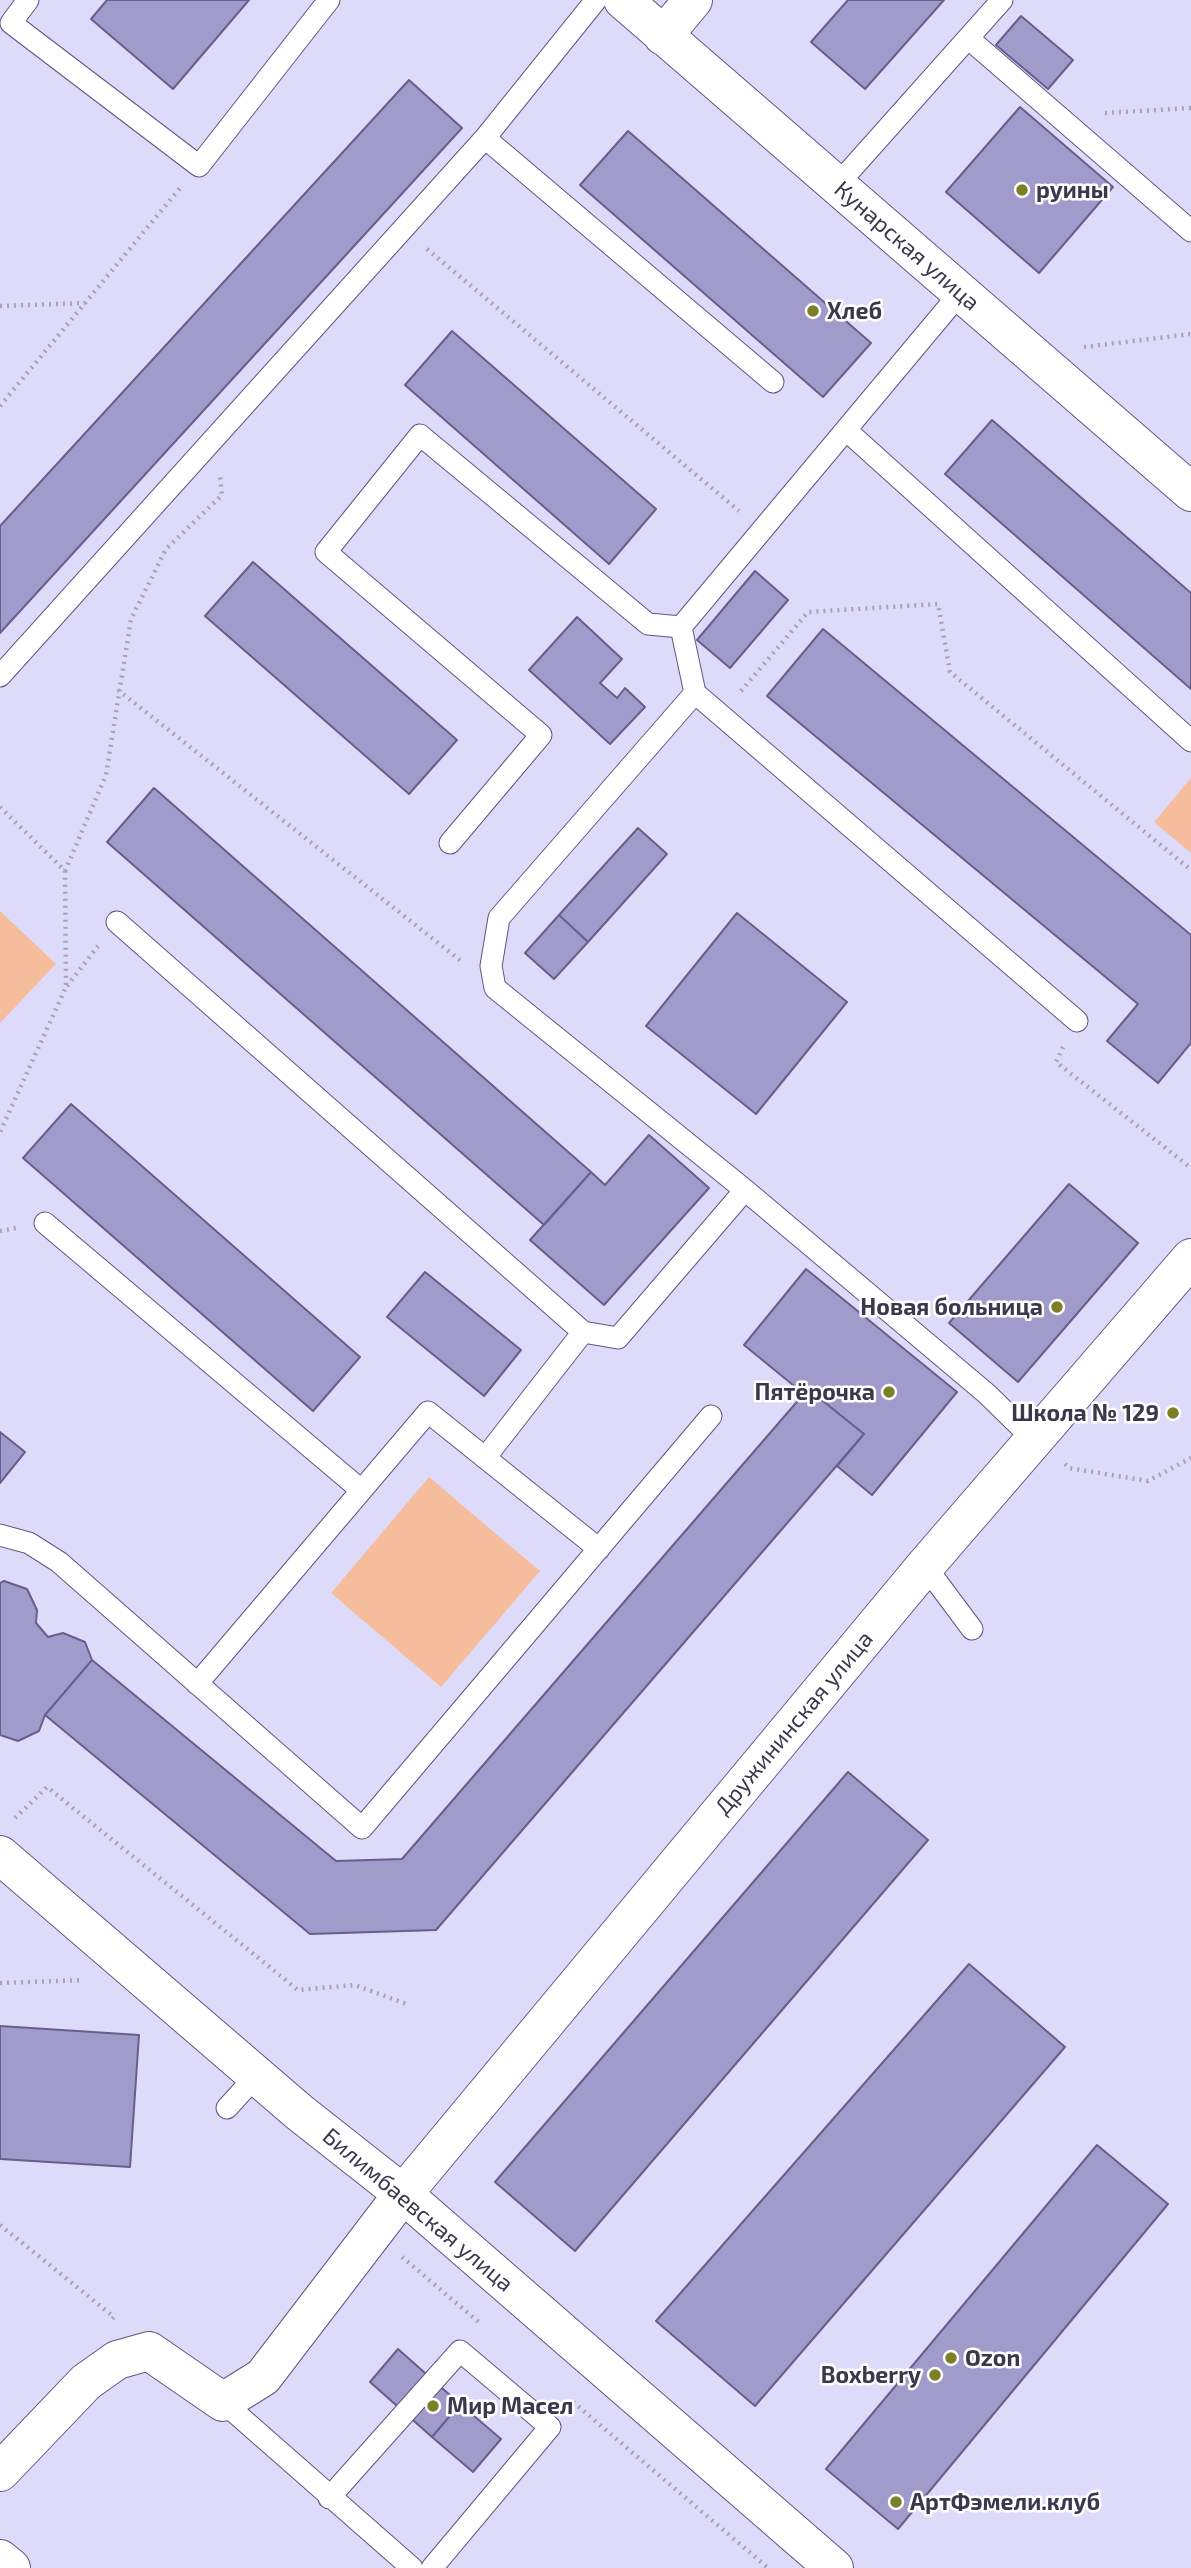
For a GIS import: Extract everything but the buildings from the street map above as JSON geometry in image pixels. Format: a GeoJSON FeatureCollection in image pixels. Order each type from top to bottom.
{"type":"FeatureCollection","features":[{"type":"Feature","properties":{"kind":"street","name":"Кунарская улица"},"geometry":{"type":"LineString","coordinates":[[623,0],[1191,492]]}},
{"type":"Feature","properties":{"kind":"street"},"geometry":{"type":"LineString","coordinates":[[663,36],[693,0]]}},
{"type":"Feature","properties":{"kind":"street","name":"Дружининская улица"},"geometry":{"type":"LineString","coordinates":[[223,2402],[263,2376],[402,2194],[925,1566],[1191,1258]]}},
{"type":"Feature","properties":{"kind":"street","name":"Билимбаевская улица"},"geometry":{"type":"LineString","coordinates":[[6,1838],[257,2075],[402,2194],[834,2568]]}},
{"type":"Feature","properties":{"kind":"street"},"geometry":{"type":"LineString","coordinates":[[0,2472],[86,2382],[117,2360],[149,2351],[223,2402]]}},
{"type":"Feature","properties":{"kind":"street"},"geometry":{"type":"LineString","coordinates":[[0,2558],[11,2568]]}},
{"type":"Feature","properties":{"kind":"lane"},"geometry":{"type":"LineString","coordinates":[[29,0],[11,23],[199,166],[329,0]]}},
{"type":"Feature","properties":{"kind":"lane"},"geometry":{"type":"LineString","coordinates":[[0,676],[485,138],[596,0]]}},
{"type":"Feature","properties":{"kind":"lane"},"geometry":{"type":"LineString","coordinates":[[837,185],[1002,0]]}},
{"type":"Feature","properties":{"kind":"lane"},"geometry":{"type":"LineString","coordinates":[[968,38],[1191,231]]}},
{"type":"Feature","properties":{"kind":"lane"},"geometry":{"type":"LineString","coordinates":[[485,138],[773,382]]}},
{"type":"Feature","properties":{"kind":"lane"},"geometry":{"type":"LineString","coordinates":[[681,627],[961,292]]}},
{"type":"Feature","properties":{"kind":"lane"},"geometry":{"type":"LineString","coordinates":[[846,430],[1191,741]]}},
{"type":"Feature","properties":{"kind":"lane"},"geometry":{"type":"LineString","coordinates":[[450,844],[541,735],[326,552],[420,435],[648,624],[681,627]]}},
{"type":"Feature","properties":{"kind":"lane"},"geometry":{"type":"LineString","coordinates":[[681,627],[695,693],[1077,1021]]}},
{"type":"Feature","properties":{"kind":"lane"},"geometry":{"type":"LineString","coordinates":[[695,693],[499,918],[491,966],[495,988],[745,1190],[987,1394],[1034,1440]]}},
{"type":"Feature","properties":{"kind":"lane"},"geometry":{"type":"LineString","coordinates":[[117,922],[583,1332],[618,1338],[745,1190]]}},
{"type":"Feature","properties":{"kind":"lane"},"geometry":{"type":"LineString","coordinates":[[45,1223],[361,1490]]}},
{"type":"Feature","properties":{"kind":"lane"},"geometry":{"type":"LineString","coordinates":[[485,1458],[583,1332]]}},
{"type":"Feature","properties":{"kind":"lane"},"geometry":{"type":"LineString","coordinates":[[197,1684],[428,1412],[599,1549]]}},
{"type":"Feature","properties":{"kind":"lane"},"geometry":{"type":"LineString","coordinates":[[0,1535],[29,1543],[59,1562],[362,1828],[712,1416]]}},
{"type":"Feature","properties":{"kind":"lane"},"geometry":{"type":"LineString","coordinates":[[925,1566],[972,1629]]}},
{"type":"Feature","properties":{"kind":"lane"},"geometry":{"type":"LineString","coordinates":[[227,2108],[257,2075]]}},
{"type":"Feature","properties":{"kind":"lane"},"geometry":{"type":"LineString","coordinates":[[329,2498],[460,2351],[550,2427],[432,2568]]}},
{"type":"Feature","properties":{"kind":"lane"},"geometry":{"type":"LineString","coordinates":[[223,2402],[329,2498],[412,2568]]}},
{"type":"Feature","properties":{"kind":"path"},"geometry":{"type":"LineString","coordinates":[[1059,117],[1191,107]]}},
{"type":"Feature","properties":{"kind":"path"},"geometry":{"type":"LineString","coordinates":[[0,406],[199,166]]}},
{"type":"Feature","properties":{"kind":"path"},"geometry":{"type":"LineString","coordinates":[[402,229],[762,530]]}},
{"type":"Feature","properties":{"kind":"path"},"geometry":{"type":"LineString","coordinates":[[0,306],[85,303]]}},
{"type":"Feature","properties":{"kind":"path"},"geometry":{"type":"LineString","coordinates":[[1080,348],[1191,334]]}},
{"type":"Feature","properties":{"kind":"path"},"geometry":{"type":"LineString","coordinates":[[66,986],[65,871],[106,775],[131,619],[166,549],[222,495],[215,438]]}},
{"type":"Feature","properties":{"kind":"path"},"geometry":{"type":"LineString","coordinates":[[721,716],[808,612],[938,604],[950,672],[1191,870]]}},
{"type":"Feature","properties":{"kind":"path"},"geometry":{"type":"LineString","coordinates":[[118,690],[495,988]]}},
{"type":"Feature","properties":{"kind":"path"},"geometry":{"type":"LineString","coordinates":[[0,807],[65,871]]}},
{"type":"Feature","properties":{"kind":"path"},"geometry":{"type":"LineString","coordinates":[[0,1132],[66,986],[117,922]]}},
{"type":"Feature","properties":{"kind":"path"},"geometry":{"type":"LineString","coordinates":[[1077,1021],[1056,1062],[1191,1168]]}},
{"type":"Feature","properties":{"kind":"path"},"geometry":{"type":"LineString","coordinates":[[1034,1440],[1069,1468],[1148,1481],[1191,1458]]}},
{"type":"Feature","properties":{"kind":"path"},"geometry":{"type":"LineString","coordinates":[[6,1838],[47,1787],[298,1990],[355,1985],[409,2005]]}},
{"type":"Feature","properties":{"kind":"path"},"geometry":{"type":"LineString","coordinates":[[0,1983],[90,1980]]}},
{"type":"Feature","properties":{"kind":"path"},"geometry":{"type":"LineString","coordinates":[[0,2225],[114,2317]]}},
{"type":"Feature","properties":{"kind":"shaded area"},"geometry":{"type":"Polygon","coordinates":[[[1191,778],[1191,853],[1154,822],[1191,778]]]}},
{"type":"Feature","properties":{"kind":"shaded area"},"geometry":{"type":"Polygon","coordinates":[[[0,911],[56,964],[0,1023],[0,911]]]}},
{"type":"Feature","properties":{"kind":"shaded area"},"geometry":{"type":"Polygon","coordinates":[[[429,1477],[540,1571],[441,1687],[331,1593],[429,1477]]]}},
{"type":"Feature","properties":{"kind":"place","name":"руины"},"geometry":{"type":"Point","coordinates":[1022,190]}},
{"type":"Feature","properties":{"kind":"place","name":"Хлеб"},"geometry":{"type":"Point","coordinates":[813,311]}},
{"type":"Feature","properties":{"kind":"place","name":"Новая больница"},"geometry":{"type":"Point","coordinates":[1057,1307]}},
{"type":"Feature","properties":{"kind":"place","name":"Пятёрочка"},"geometry":{"type":"Point","coordinates":[889,1392]}},
{"type":"Feature","properties":{"kind":"place","name":"Школа № 129"},"geometry":{"type":"Point","coordinates":[1173,1413]}},
{"type":"Feature","properties":{"kind":"place","name":"Ozon"},"geometry":{"type":"Point","coordinates":[951,2358]}},
{"type":"Feature","properties":{"kind":"place","name":"Boxberry"},"geometry":{"type":"Point","coordinates":[935,2375]}},
{"type":"Feature","properties":{"kind":"place","name":"Мир Масел"},"geometry":{"type":"Point","coordinates":[433,2406]}},
{"type":"Feature","properties":{"kind":"place","name":"АртФэмели.клуб"},"geometry":{"type":"Point","coordinates":[896,2502]}}]}
